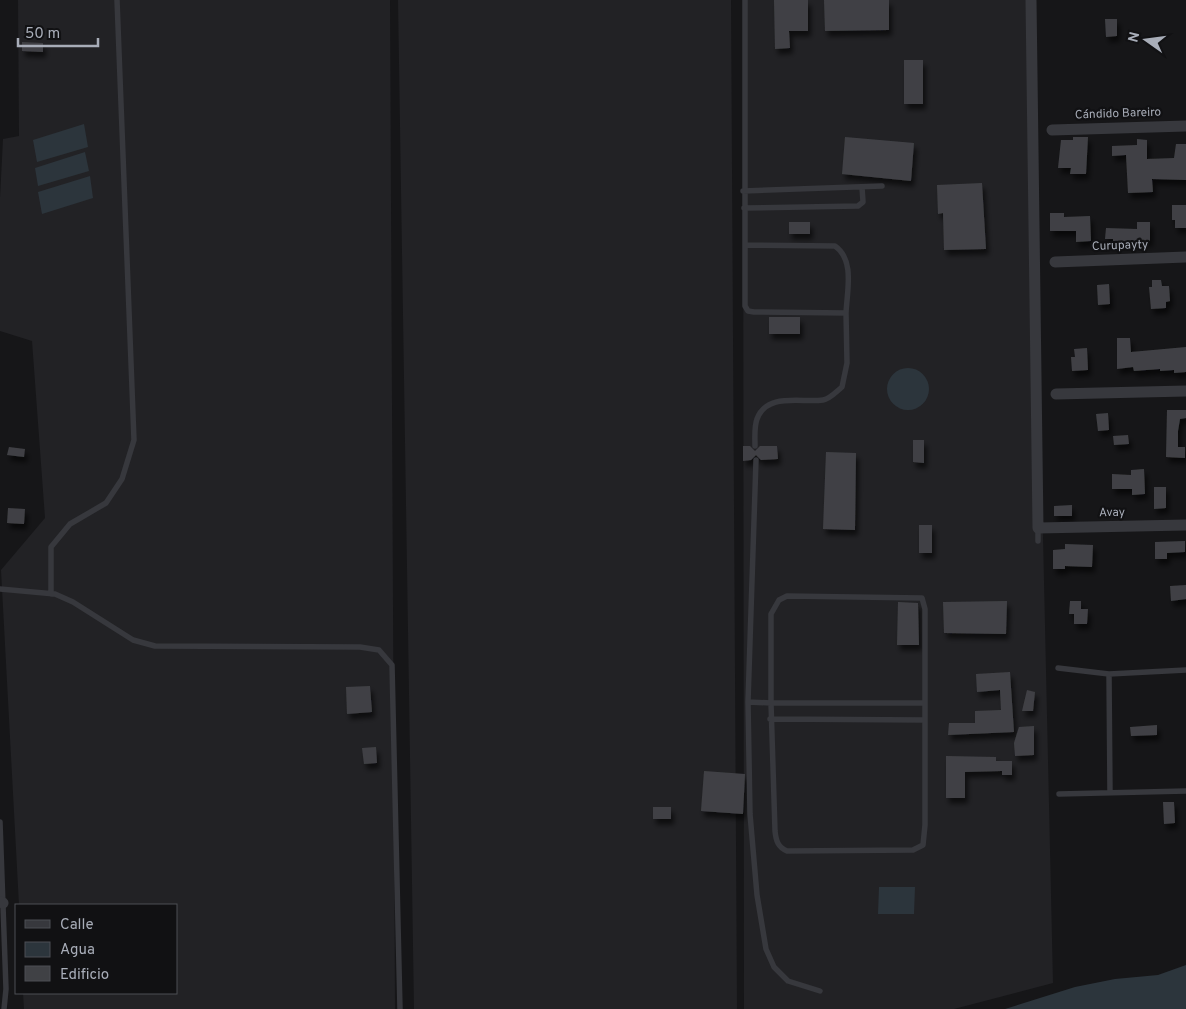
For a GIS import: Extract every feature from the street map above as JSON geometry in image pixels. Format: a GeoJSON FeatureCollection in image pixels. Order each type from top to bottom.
{"type":"FeatureCollection","features":[{"type":"Feature","properties":{"kind":"street"},"geometry":{"type":"LineString","coordinates":[[1031,0],[1038,528]]}},
{"type":"Feature","properties":{"kind":"street","name":"Cándido Bareiro"},"geometry":{"type":"LineString","coordinates":[[1052,130],[1186,126]]}},
{"type":"Feature","properties":{"kind":"street","name":"Curupayty"},"geometry":{"type":"LineString","coordinates":[[1055,262],[1186,257]]}},
{"type":"Feature","properties":{"kind":"street"},"geometry":{"type":"LineString","coordinates":[[1056,394],[1186,391]]}},
{"type":"Feature","properties":{"kind":"street","name":"Avay"},"geometry":{"type":"LineString","coordinates":[[1038,528],[1186,525]]}},
{"type":"Feature","properties":{"kind":"lane"},"geometry":{"type":"LineString","coordinates":[[51,594],[50,547],[70,524],[106,504],[122,479],[134,440],[117,0]]}},
{"type":"Feature","properties":{"kind":"lane"},"geometry":{"type":"LineString","coordinates":[[745,0],[743,191],[746,245],[744,306],[754,312],[846,312]]}},
{"type":"Feature","properties":{"kind":"lane"},"geometry":{"type":"LineString","coordinates":[[743,191],[882,186]]}},
{"type":"Feature","properties":{"kind":"lane"},"geometry":{"type":"LineString","coordinates":[[744,208],[858,206],[862,202],[862,187]]}},
{"type":"Feature","properties":{"kind":"lane"},"geometry":{"type":"LineString","coordinates":[[746,245],[835,246],[844,252],[848,267],[846,312],[847,363],[842,387],[824,400],[789,400],[768,406],[756,421],[755,446]]}},
{"type":"Feature","properties":{"kind":"lane"},"geometry":{"type":"LineString","coordinates":[[756,460],[748,702],[750,814],[757,895],[766,949],[774,967],[788,981],[820,991]]}},
{"type":"Feature","properties":{"kind":"lane"},"geometry":{"type":"LineString","coordinates":[[1038,528],[1038,541]]}},
{"type":"Feature","properties":{"kind":"lane"},"geometry":{"type":"LineString","coordinates":[[0,589],[51,594],[73,602],[133,640],[155,646],[360,648],[379,650],[392,665],[400,1009]]}},
{"type":"Feature","properties":{"kind":"lane"},"geometry":{"type":"LineString","coordinates":[[787,596],[922,598],[925,609],[925,826],[923,845],[913,850],[787,851],[781,848],[776,842],[775,831],[771,703],[771,614],[779,600],[787,596]]}},
{"type":"Feature","properties":{"kind":"lane"},"geometry":{"type":"LineString","coordinates":[[1058,668],[1109,674],[1186,670]]}},
{"type":"Feature","properties":{"kind":"lane"},"geometry":{"type":"LineString","coordinates":[[1109,674],[1110,793]]}},
{"type":"Feature","properties":{"kind":"lane"},"geometry":{"type":"LineString","coordinates":[[748,702],[925,703]]}},
{"type":"Feature","properties":{"kind":"lane"},"geometry":{"type":"LineString","coordinates":[[770,719],[925,720]]}},
{"type":"Feature","properties":{"kind":"lane"},"geometry":{"type":"LineString","coordinates":[[1059,794],[1186,791]]}},
{"type":"Feature","properties":{"kind":"lane"},"geometry":{"type":"LineString","coordinates":[[0,822],[6,989],[4,1009]]}},
{"type":"Feature","properties":{"kind":"shaded area"},"geometry":{"type":"Polygon","coordinates":[[[18,0],[390,0],[395,1009],[24,1009],[23,994],[178,994],[178,904],[19,904],[1,570],[45,518],[32,341],[0,331],[0,198],[3,139],[19,136],[18,0]]]}},
{"type":"Feature","properties":{"kind":"shaded area"},"geometry":{"type":"Polygon","coordinates":[[[398,0],[731,0],[737,1009],[414,1009],[398,0]]]}},
{"type":"Feature","properties":{"kind":"shaded area"},"geometry":{"type":"Polygon","coordinates":[[[743,0],[1031,0],[1053,983],[954,1009],[744,1009],[743,0]]]}},
{"type":"Feature","properties":{"kind":"water"},"geometry":{"type":"Polygon","coordinates":[[[84,124],[88,147],[37,162],[33,140],[84,124]]]}},
{"type":"Feature","properties":{"kind":"water"},"geometry":{"type":"Polygon","coordinates":[[[85,152],[89,171],[38,186],[35,168],[85,152]]]}},
{"type":"Feature","properties":{"kind":"water"},"geometry":{"type":"Polygon","coordinates":[[[90,176],[93,198],[42,214],[38,192],[90,176]]]}},
{"type":"Feature","properties":{"kind":"water"},"geometry":{"type":"Polygon","coordinates":[[[904,368],[912,368],[923,374],[929,389],[923,404],[912,410],[904,410],[893,404],[887,393],[887,385],[893,374],[904,368]]]}},
{"type":"Feature","properties":{"kind":"water"},"geometry":{"type":"Polygon","coordinates":[[[879,887],[915,887],[914,914],[878,914],[879,887]]]}},
{"type":"Feature","properties":{"kind":"water"},"geometry":{"type":"Polygon","coordinates":[[[1186,965],[1186,1009],[1005,1009],[1075,987],[1115,979],[1158,975],[1186,965]]]}},
{"type":"Feature","properties":{"kind":"building"},"geometry":{"type":"Polygon","coordinates":[[[774,0],[808,0],[808,31],[789,31],[790,48],[775,49],[774,0]]]}},
{"type":"Feature","properties":{"kind":"building"},"geometry":{"type":"Polygon","coordinates":[[[824,0],[889,0],[889,30],[825,31],[824,0]]]}},
{"type":"Feature","properties":{"kind":"building"},"geometry":{"type":"Polygon","coordinates":[[[1105,19],[1117,19],[1117,36],[1106,37],[1105,19]]]}},
{"type":"Feature","properties":{"kind":"building"},"geometry":{"type":"Polygon","coordinates":[[[22,42],[43,43],[43,52],[22,51],[22,42]]]}},
{"type":"Feature","properties":{"kind":"building"},"geometry":{"type":"Polygon","coordinates":[[[904,60],[923,60],[923,104],[904,104],[904,60]]]}},
{"type":"Feature","properties":{"kind":"building"},"geometry":{"type":"Polygon","coordinates":[[[845,137],[914,143],[911,181],[842,174],[845,137]]]}},
{"type":"Feature","properties":{"kind":"building"},"geometry":{"type":"Polygon","coordinates":[[[1073,137],[1088,137],[1086,174],[1070,174],[1071,168],[1058,168],[1061,140],[1073,140],[1073,137]]]}},
{"type":"Feature","properties":{"kind":"building"},"geometry":{"type":"Polygon","coordinates":[[[1137,139],[1147,140],[1147,159],[1174,158],[1176,144],[1186,144],[1186,180],[1152,179],[1153,192],[1128,193],[1126,155],[1112,156],[1112,146],[1137,145],[1137,139]]]}},
{"type":"Feature","properties":{"kind":"building"},"geometry":{"type":"Polygon","coordinates":[[[982,183],[986,249],[944,250],[943,213],[938,214],[937,185],[982,183]]]}},
{"type":"Feature","properties":{"kind":"building"},"geometry":{"type":"Polygon","coordinates":[[[1172,205],[1186,205],[1186,228],[1175,228],[1175,220],[1172,220],[1172,205]]]}},
{"type":"Feature","properties":{"kind":"building"},"geometry":{"type":"Polygon","coordinates":[[[1050,213],[1064,213],[1064,217],[1090,216],[1091,241],[1076,242],[1076,231],[1050,231],[1050,213]]]}},
{"type":"Feature","properties":{"kind":"building"},"geometry":{"type":"Polygon","coordinates":[[[789,222],[810,222],[810,234],[789,234],[789,222]]]}},
{"type":"Feature","properties":{"kind":"building"},"geometry":{"type":"Polygon","coordinates":[[[1137,222],[1150,222],[1150,241],[1113,242],[1113,239],[1105,239],[1106,228],[1137,229],[1137,222]]]}},
{"type":"Feature","properties":{"kind":"building"},"geometry":{"type":"Polygon","coordinates":[[[1152,280],[1161,280],[1162,286],[1169,286],[1170,301],[1166,302],[1166,308],[1151,309],[1149,287],[1152,287],[1152,280]]]}},
{"type":"Feature","properties":{"kind":"building"},"geometry":{"type":"Polygon","coordinates":[[[1109,284],[1110,304],[1098,305],[1097,285],[1109,284]]]}},
{"type":"Feature","properties":{"kind":"building"},"geometry":{"type":"Polygon","coordinates":[[[769,317],[800,317],[800,334],[769,334],[769,317]]]}},
{"type":"Feature","properties":{"kind":"building"},"geometry":{"type":"Polygon","coordinates":[[[1117,338],[1130,338],[1131,352],[1186,347],[1186,372],[1174,373],[1174,370],[1160,371],[1160,369],[1134,371],[1133,367],[1117,369],[1117,338]]]}},
{"type":"Feature","properties":{"kind":"building"},"geometry":{"type":"Polygon","coordinates":[[[1087,348],[1088,370],[1072,371],[1071,357],[1075,357],[1074,349],[1087,348]]]}},
{"type":"Feature","properties":{"kind":"building"},"geometry":{"type":"Polygon","coordinates":[[[1167,410],[1186,410],[1186,418],[1180,419],[1178,431],[1178,447],[1185,447],[1185,458],[1166,457],[1167,410]]]}},
{"type":"Feature","properties":{"kind":"building"},"geometry":{"type":"Polygon","coordinates":[[[1108,413],[1109,430],[1098,431],[1096,414],[1108,413]]]}},
{"type":"Feature","properties":{"kind":"building"},"geometry":{"type":"Polygon","coordinates":[[[1128,435],[1129,444],[1114,445],[1113,436],[1128,435]]]}},
{"type":"Feature","properties":{"kind":"building"},"geometry":{"type":"Polygon","coordinates":[[[913,440],[924,440],[924,463],[913,462],[913,440]]]}},
{"type":"Feature","properties":{"kind":"building"},"geometry":{"type":"Polygon","coordinates":[[[743,446],[750,446],[755,451],[760,446],[777,446],[778,459],[761,460],[756,455],[751,460],[743,461],[743,446]]]}},
{"type":"Feature","properties":{"kind":"building"},"geometry":{"type":"Polygon","coordinates":[[[9,447],[25,449],[24,457],[7,455],[9,447]]]}},
{"type":"Feature","properties":{"kind":"building"},"geometry":{"type":"Polygon","coordinates":[[[826,452],[856,453],[855,530],[823,529],[826,452]]]}},
{"type":"Feature","properties":{"kind":"building"},"geometry":{"type":"Polygon","coordinates":[[[1144,469],[1145,494],[1132,495],[1132,489],[1112,489],[1112,474],[1131,475],[1131,470],[1144,469]]]}},
{"type":"Feature","properties":{"kind":"building"},"geometry":{"type":"Polygon","coordinates":[[[1154,487],[1166,487],[1166,508],[1154,509],[1154,487]]]}},
{"type":"Feature","properties":{"kind":"building"},"geometry":{"type":"Polygon","coordinates":[[[1072,505],[1072,516],[1054,516],[1054,506],[1072,505]]]}},
{"type":"Feature","properties":{"kind":"building"},"geometry":{"type":"Polygon","coordinates":[[[8,508],[25,509],[24,524],[7,523],[8,508]]]}},
{"type":"Feature","properties":{"kind":"building"},"geometry":{"type":"Polygon","coordinates":[[[919,525],[932,525],[932,553],[919,553],[919,525]]]}},
{"type":"Feature","properties":{"kind":"building"},"geometry":{"type":"Polygon","coordinates":[[[1185,541],[1185,552],[1167,553],[1167,559],[1155,559],[1155,542],[1185,541]]]}},
{"type":"Feature","properties":{"kind":"building"},"geometry":{"type":"Polygon","coordinates":[[[1065,544],[1093,545],[1092,567],[1065,566],[1065,569],[1053,569],[1053,550],[1065,549],[1065,544]]]}},
{"type":"Feature","properties":{"kind":"building"},"geometry":{"type":"Polygon","coordinates":[[[1186,585],[1186,599],[1171,601],[1170,586],[1186,585]]]}},
{"type":"Feature","properties":{"kind":"building"},"geometry":{"type":"Polygon","coordinates":[[[1007,601],[1006,634],[944,633],[943,602],[1007,601]]]}},
{"type":"Feature","properties":{"kind":"building"},"geometry":{"type":"Polygon","coordinates":[[[1070,601],[1081,601],[1081,609],[1088,609],[1087,624],[1074,624],[1074,614],[1069,614],[1070,601]]]}},
{"type":"Feature","properties":{"kind":"building"},"geometry":{"type":"Polygon","coordinates":[[[898,602],[918,603],[919,645],[897,645],[898,602]]]}},
{"type":"Feature","properties":{"kind":"building"},"geometry":{"type":"Polygon","coordinates":[[[1010,672],[1014,732],[948,735],[949,723],[975,723],[975,711],[1001,710],[1000,690],[977,692],[976,674],[1010,672]]]}},
{"type":"Feature","properties":{"kind":"building"},"geometry":{"type":"Polygon","coordinates":[[[370,686],[372,712],[347,714],[346,687],[370,686]]]}},
{"type":"Feature","properties":{"kind":"building"},"geometry":{"type":"Polygon","coordinates":[[[1027,690],[1035,692],[1033,711],[1022,711],[1027,690]]]}},
{"type":"Feature","properties":{"kind":"building"},"geometry":{"type":"Polygon","coordinates":[[[1157,725],[1157,735],[1131,736],[1130,727],[1157,725]]]}},
{"type":"Feature","properties":{"kind":"building"},"geometry":{"type":"Polygon","coordinates":[[[1034,726],[1034,755],[1015,756],[1014,743],[1019,727],[1034,726]]]}},
{"type":"Feature","properties":{"kind":"building"},"geometry":{"type":"Polygon","coordinates":[[[376,747],[377,763],[364,764],[362,748],[376,747]]]}},
{"type":"Feature","properties":{"kind":"building"},"geometry":{"type":"Polygon","coordinates":[[[946,756],[996,757],[996,761],[1012,761],[1012,775],[1002,775],[1002,771],[965,772],[965,798],[946,798],[946,756]]]}},
{"type":"Feature","properties":{"kind":"building"},"geometry":{"type":"Polygon","coordinates":[[[704,771],[745,774],[743,814],[701,811],[704,771]]]}},
{"type":"Feature","properties":{"kind":"building"},"geometry":{"type":"Polygon","coordinates":[[[1163,802],[1174,802],[1175,823],[1164,824],[1163,802]]]}},
{"type":"Feature","properties":{"kind":"building"},"geometry":{"type":"Polygon","coordinates":[[[653,807],[671,807],[671,819],[653,819],[653,807]]]}}]}
